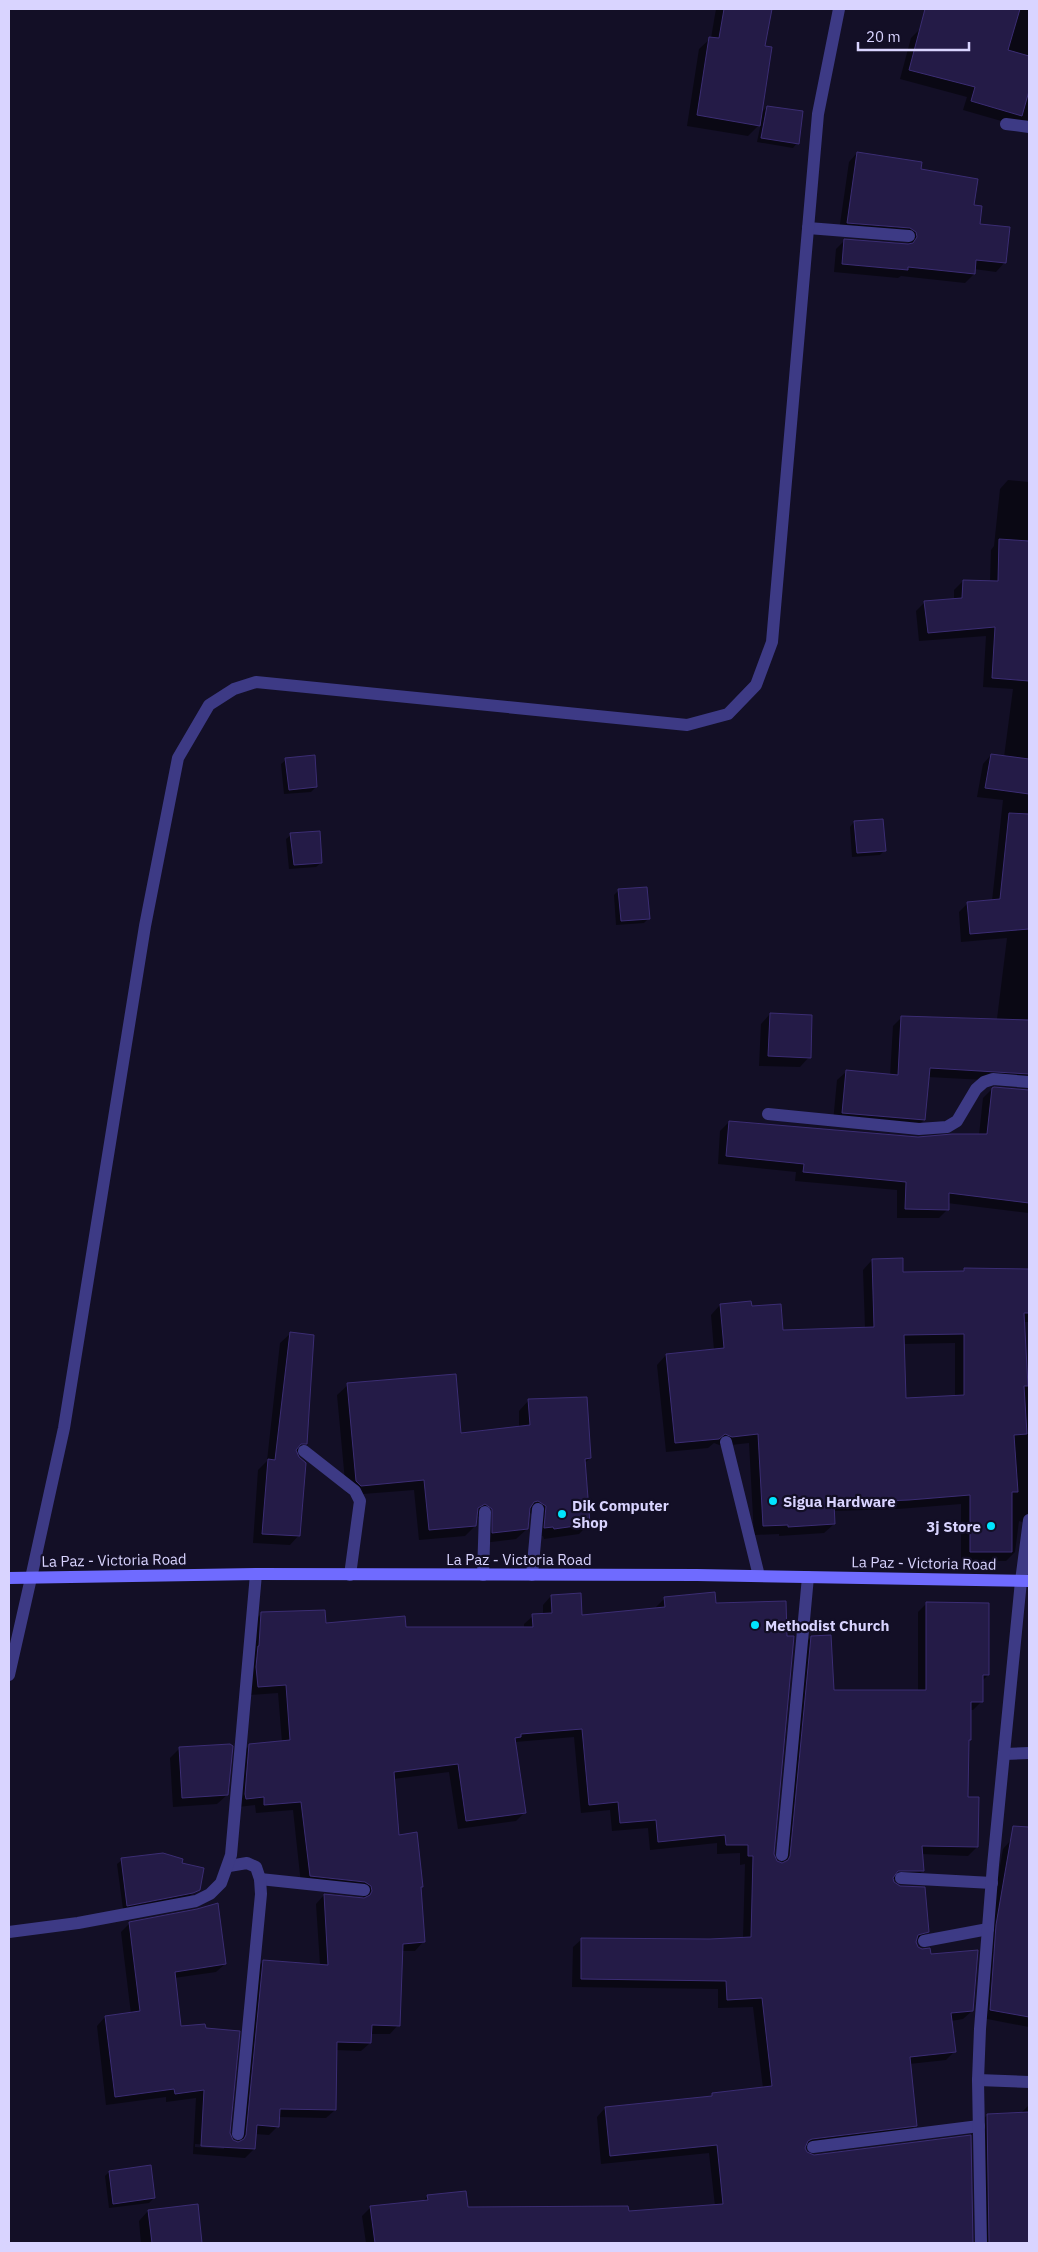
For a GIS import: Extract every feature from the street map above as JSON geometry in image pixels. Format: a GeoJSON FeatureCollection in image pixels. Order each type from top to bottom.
{"type":"FeatureCollection","features":[{"type":"Feature","properties":{"kind":"main road","name":"La Paz - Victoria Road"},"geometry":{"type":"LineString","coordinates":[[9,1578],[256,1574],[758,1576],[1025,1581]]}},
{"type":"Feature","properties":{"kind":"street"},"geometry":{"type":"LineString","coordinates":[[9,1675],[64,1428],[145,926],[178,758],[209,705],[234,689],[256,682],[687,725],[728,714],[756,685],[772,642],[818,114],[839,9]]}},
{"type":"Feature","properties":{"kind":"street"},"geometry":{"type":"LineString","coordinates":[[1006,124],[1029,127]]}},
{"type":"Feature","properties":{"kind":"street"},"geometry":{"type":"LineString","coordinates":[[808,228],[909,236]]}},
{"type":"Feature","properties":{"kind":"street"},"geometry":{"type":"LineString","coordinates":[[768,1114],[920,1129],[947,1128],[957,1122],[976,1089],[984,1082],[993,1079],[1029,1082]]}},
{"type":"Feature","properties":{"kind":"street"},"geometry":{"type":"LineString","coordinates":[[726,1442],[758,1576]]}},
{"type":"Feature","properties":{"kind":"street"},"geometry":{"type":"LineString","coordinates":[[304,1451],[355,1491],[360,1501],[350,1575]]}},
{"type":"Feature","properties":{"kind":"street"},"geometry":{"type":"LineString","coordinates":[[532,1575],[538,1509]]}},
{"type":"Feature","properties":{"kind":"street"},"geometry":{"type":"LineString","coordinates":[[483,1575],[485,1512]]}},
{"type":"Feature","properties":{"kind":"street"},"geometry":{"type":"LineString","coordinates":[[981,2243],[978,2080],[992,1884],[1004,1754],[1025,1581],[1029,1520]]}},
{"type":"Feature","properties":{"kind":"street"},"geometry":{"type":"LineString","coordinates":[[9,1932],[78,1923],[196,1901],[210,1894],[221,1883],[229,1866],[256,1574]]}},
{"type":"Feature","properties":{"kind":"street"},"geometry":{"type":"LineString","coordinates":[[782,1855],[808,1577]]}},
{"type":"Feature","properties":{"kind":"street"},"geometry":{"type":"LineString","coordinates":[[1004,1754],[1029,1753]]}},
{"type":"Feature","properties":{"kind":"street"},"geometry":{"type":"LineString","coordinates":[[229,1866],[247,1863],[256,1866],[260,1878],[261,1894],[238,2134]]}},
{"type":"Feature","properties":{"kind":"street"},"geometry":{"type":"LineString","coordinates":[[260,1878],[364,1890]]}},
{"type":"Feature","properties":{"kind":"street"},"geometry":{"type":"LineString","coordinates":[[901,1878],[992,1884]]}},
{"type":"Feature","properties":{"kind":"street"},"geometry":{"type":"LineString","coordinates":[[924,1941],[988,1930]]}},
{"type":"Feature","properties":{"kind":"street"},"geometry":{"type":"LineString","coordinates":[[978,2080],[1029,2082]]}},
{"type":"Feature","properties":{"kind":"street"},"geometry":{"type":"LineString","coordinates":[[813,2146],[979,2126]]}},
{"type":"Feature","properties":{"kind":"building"},"geometry":{"type":"Polygon","coordinates":[[[724,9],[772,9],[765,46],[772,47],[760,126],[697,115],[709,37],[719,38],[724,9]]]}},
{"type":"Feature","properties":{"kind":"building"},"geometry":{"type":"Polygon","coordinates":[[[925,9],[1020,9],[1008,50],[1029,56],[1029,91],[1022,116],[971,101],[975,87],[909,70],[925,9]]]}},
{"type":"Feature","properties":{"kind":"building"},"geometry":{"type":"Polygon","coordinates":[[[767,106],[803,111],[799,144],[761,138],[767,106]]]}},
{"type":"Feature","properties":{"kind":"building"},"geometry":{"type":"Polygon","coordinates":[[[857,152],[922,162],[921,169],[978,179],[974,205],[982,206],[980,224],[1010,227],[1006,263],[976,260],[975,274],[908,267],[908,270],[842,264],[844,239],[908,244],[913,243],[917,237],[916,232],[910,228],[847,223],[857,152]]]}},
{"type":"Feature","properties":{"kind":"building"},"geometry":{"type":"Polygon","coordinates":[[[999,539],[1029,541],[1029,681],[992,678],[995,627],[928,633],[924,601],[962,598],[963,580],[998,581],[999,539]]]}},
{"type":"Feature","properties":{"kind":"building"},"geometry":{"type":"Polygon","coordinates":[[[991,754],[1029,759],[1029,794],[985,788],[991,754]]]}},
{"type":"Feature","properties":{"kind":"building"},"geometry":{"type":"Polygon","coordinates":[[[315,755],[317,787],[289,790],[285,758],[315,755]]]}},
{"type":"Feature","properties":{"kind":"building"},"geometry":{"type":"Polygon","coordinates":[[[1009,813],[1029,814],[1029,929],[970,934],[967,902],[1000,899],[1009,813]]]}},
{"type":"Feature","properties":{"kind":"building"},"geometry":{"type":"Polygon","coordinates":[[[883,819],[886,851],[857,853],[854,821],[883,819]]]}},
{"type":"Feature","properties":{"kind":"building"},"geometry":{"type":"Polygon","coordinates":[[[320,831],[322,863],[294,865],[290,833],[320,831]]]}},
{"type":"Feature","properties":{"kind":"building"},"geometry":{"type":"Polygon","coordinates":[[[647,887],[650,919],[621,921],[618,889],[647,887]]]}},
{"type":"Feature","properties":{"kind":"building"},"geometry":{"type":"Polygon","coordinates":[[[770,1013],[812,1015],[811,1058],[768,1056],[770,1013]]]}},
{"type":"Feature","properties":{"kind":"building"},"geometry":{"type":"Polygon","coordinates":[[[901,1016],[1029,1020],[1029,1074],[930,1068],[925,1120],[842,1113],[846,1070],[898,1075],[901,1016]]]}},
{"type":"Feature","properties":{"kind":"building"},"geometry":{"type":"Polygon","coordinates":[[[992,1088],[1029,1090],[1029,1203],[949,1193],[949,1210],[905,1209],[906,1182],[803,1172],[804,1164],[726,1156],[729,1121],[918,1137],[952,1134],[987,1134],[992,1088]]]}},
{"type":"Feature","properties":{"kind":"building"},"geometry":{"type":"Polygon","coordinates":[[[903,1258],[903,1272],[964,1271],[964,1268],[1029,1269],[1029,1313],[1024,1313],[1028,1386],[1024,1386],[1027,1434],[1014,1435],[1018,1492],[1012,1492],[1012,1552],[970,1552],[970,1495],[834,1503],[835,1524],[788,1527],[788,1525],[763,1526],[758,1434],[732,1437],[725,1434],[719,1439],[675,1443],[666,1354],[724,1348],[720,1304],[751,1301],[752,1306],[781,1304],[783,1330],[874,1327],[872,1259],[903,1258]],[[964,1334],[904,1335],[906,1398],[964,1395],[964,1334]]]}},
{"type":"Feature","properties":{"kind":"building"},"geometry":{"type":"Polygon","coordinates":[[[290,1332],[314,1335],[307,1444],[301,1444],[296,1450],[299,1457],[306,1463],[300,1536],[262,1534],[268,1459],[275,1460],[290,1332]]]}},
{"type":"Feature","properties":{"kind":"building"},"geometry":{"type":"Polygon","coordinates":[[[456,1374],[461,1433],[530,1425],[528,1399],[587,1397],[591,1458],[585,1459],[590,1524],[554,1529],[553,1527],[544,1528],[546,1506],[538,1501],[534,1502],[530,1508],[528,1529],[492,1533],[492,1509],[485,1504],[478,1508],[476,1526],[429,1530],[424,1480],[361,1486],[356,1481],[347,1383],[456,1374]]]}},
{"type":"Feature","properties":{"kind":"building"},"geometry":{"type":"Polygon","coordinates":[[[715,1592],[716,1603],[786,1601],[787,1636],[794,1636],[774,1854],[777,1861],[782,1863],[788,1860],[790,1856],[811,1636],[831,1635],[834,1690],[926,1690],[926,1602],[989,1603],[989,1675],[983,1675],[983,1702],[971,1702],[971,1740],[969,1740],[968,1797],[979,1797],[978,1847],[922,1846],[924,1871],[898,1871],[893,1878],[894,1882],[900,1886],[925,1887],[929,1932],[918,1935],[916,1942],[918,1947],[922,1949],[930,1948],[931,1954],[978,1950],[973,2011],[951,2013],[956,2052],[910,2057],[917,2126],[812,2139],[808,2141],[805,2148],[807,2152],[814,2155],[971,2135],[973,2243],[375,2243],[370,2206],[428,2200],[427,2195],[466,2191],[468,2207],[628,2206],[629,2211],[723,2204],[717,2145],[610,2156],[605,2107],[712,2096],[712,2093],[772,2086],[762,1998],[727,2000],[726,1981],[581,1979],[581,1938],[710,1939],[751,1937],[753,1856],[748,1856],[748,1845],[726,1845],[725,1835],[658,1842],[656,1820],[620,1823],[618,1802],[589,1805],[582,1729],[521,1734],[521,1737],[515,1738],[526,1813],[466,1821],[458,1764],[394,1772],[399,1835],[417,1832],[423,1887],[421,1887],[425,1942],[403,1944],[400,2026],[372,2025],[371,2043],[337,2042],[336,2110],[280,2109],[279,2127],[257,2125],[255,2149],[201,2146],[204,2090],[175,2094],[174,2089],[115,2097],[105,2016],[140,2011],[129,1922],[218,1903],[226,1964],[175,1972],[181,2026],[205,2024],[206,2028],[240,2031],[230,2133],[233,2140],[238,2142],[244,2139],[246,2135],[263,1960],[328,1965],[324,1894],[364,1898],[370,1895],[372,1891],[371,1886],[365,1882],[310,1876],[301,1802],[264,1805],[264,1797],[246,1799],[249,1744],[290,1740],[286,1685],[258,1687],[256,1667],[261,1612],[325,1610],[326,1623],[405,1616],[406,1627],[533,1627],[532,1614],[552,1613],[551,1595],[581,1593],[582,1615],[665,1607],[664,1597],[715,1592]]]}},
{"type":"Feature","properties":{"kind":"building"},"geometry":{"type":"Polygon","coordinates":[[[230,1744],[233,1746],[228,1795],[182,1798],[179,1747],[230,1744]]]}},
{"type":"Feature","properties":{"kind":"building"},"geometry":{"type":"Polygon","coordinates":[[[1013,1826],[1029,1827],[1029,2017],[990,2010],[996,1925],[1013,1826]]]}},
{"type":"Feature","properties":{"kind":"building"},"geometry":{"type":"Polygon","coordinates":[[[163,1853],[183,1859],[182,1863],[204,1868],[200,1890],[127,1906],[121,1858],[163,1853]]]}},
{"type":"Feature","properties":{"kind":"building"},"geometry":{"type":"Polygon","coordinates":[[[1029,2112],[1029,2243],[989,2243],[987,2114],[1029,2112]]]}},
{"type":"Feature","properties":{"kind":"building"},"geometry":{"type":"Polygon","coordinates":[[[151,2165],[155,2198],[113,2204],[109,2171],[151,2165]]]}},
{"type":"Feature","properties":{"kind":"building"},"geometry":{"type":"Polygon","coordinates":[[[198,2204],[202,2243],[152,2243],[148,2210],[198,2204]]]}},
{"type":"Feature","properties":{"kind":"place","name":"Sigua Hardware"},"geometry":{"type":"Point","coordinates":[773,1501]}},
{"type":"Feature","properties":{"kind":"place","name":"Dik Computer Shop"},"geometry":{"type":"Point","coordinates":[562,1514]}},
{"type":"Feature","properties":{"kind":"place","name":"3j Store"},"geometry":{"type":"Point","coordinates":[991,1526]}},
{"type":"Feature","properties":{"kind":"place","name":"Methodist Church"},"geometry":{"type":"Point","coordinates":[755,1625]}}]}
